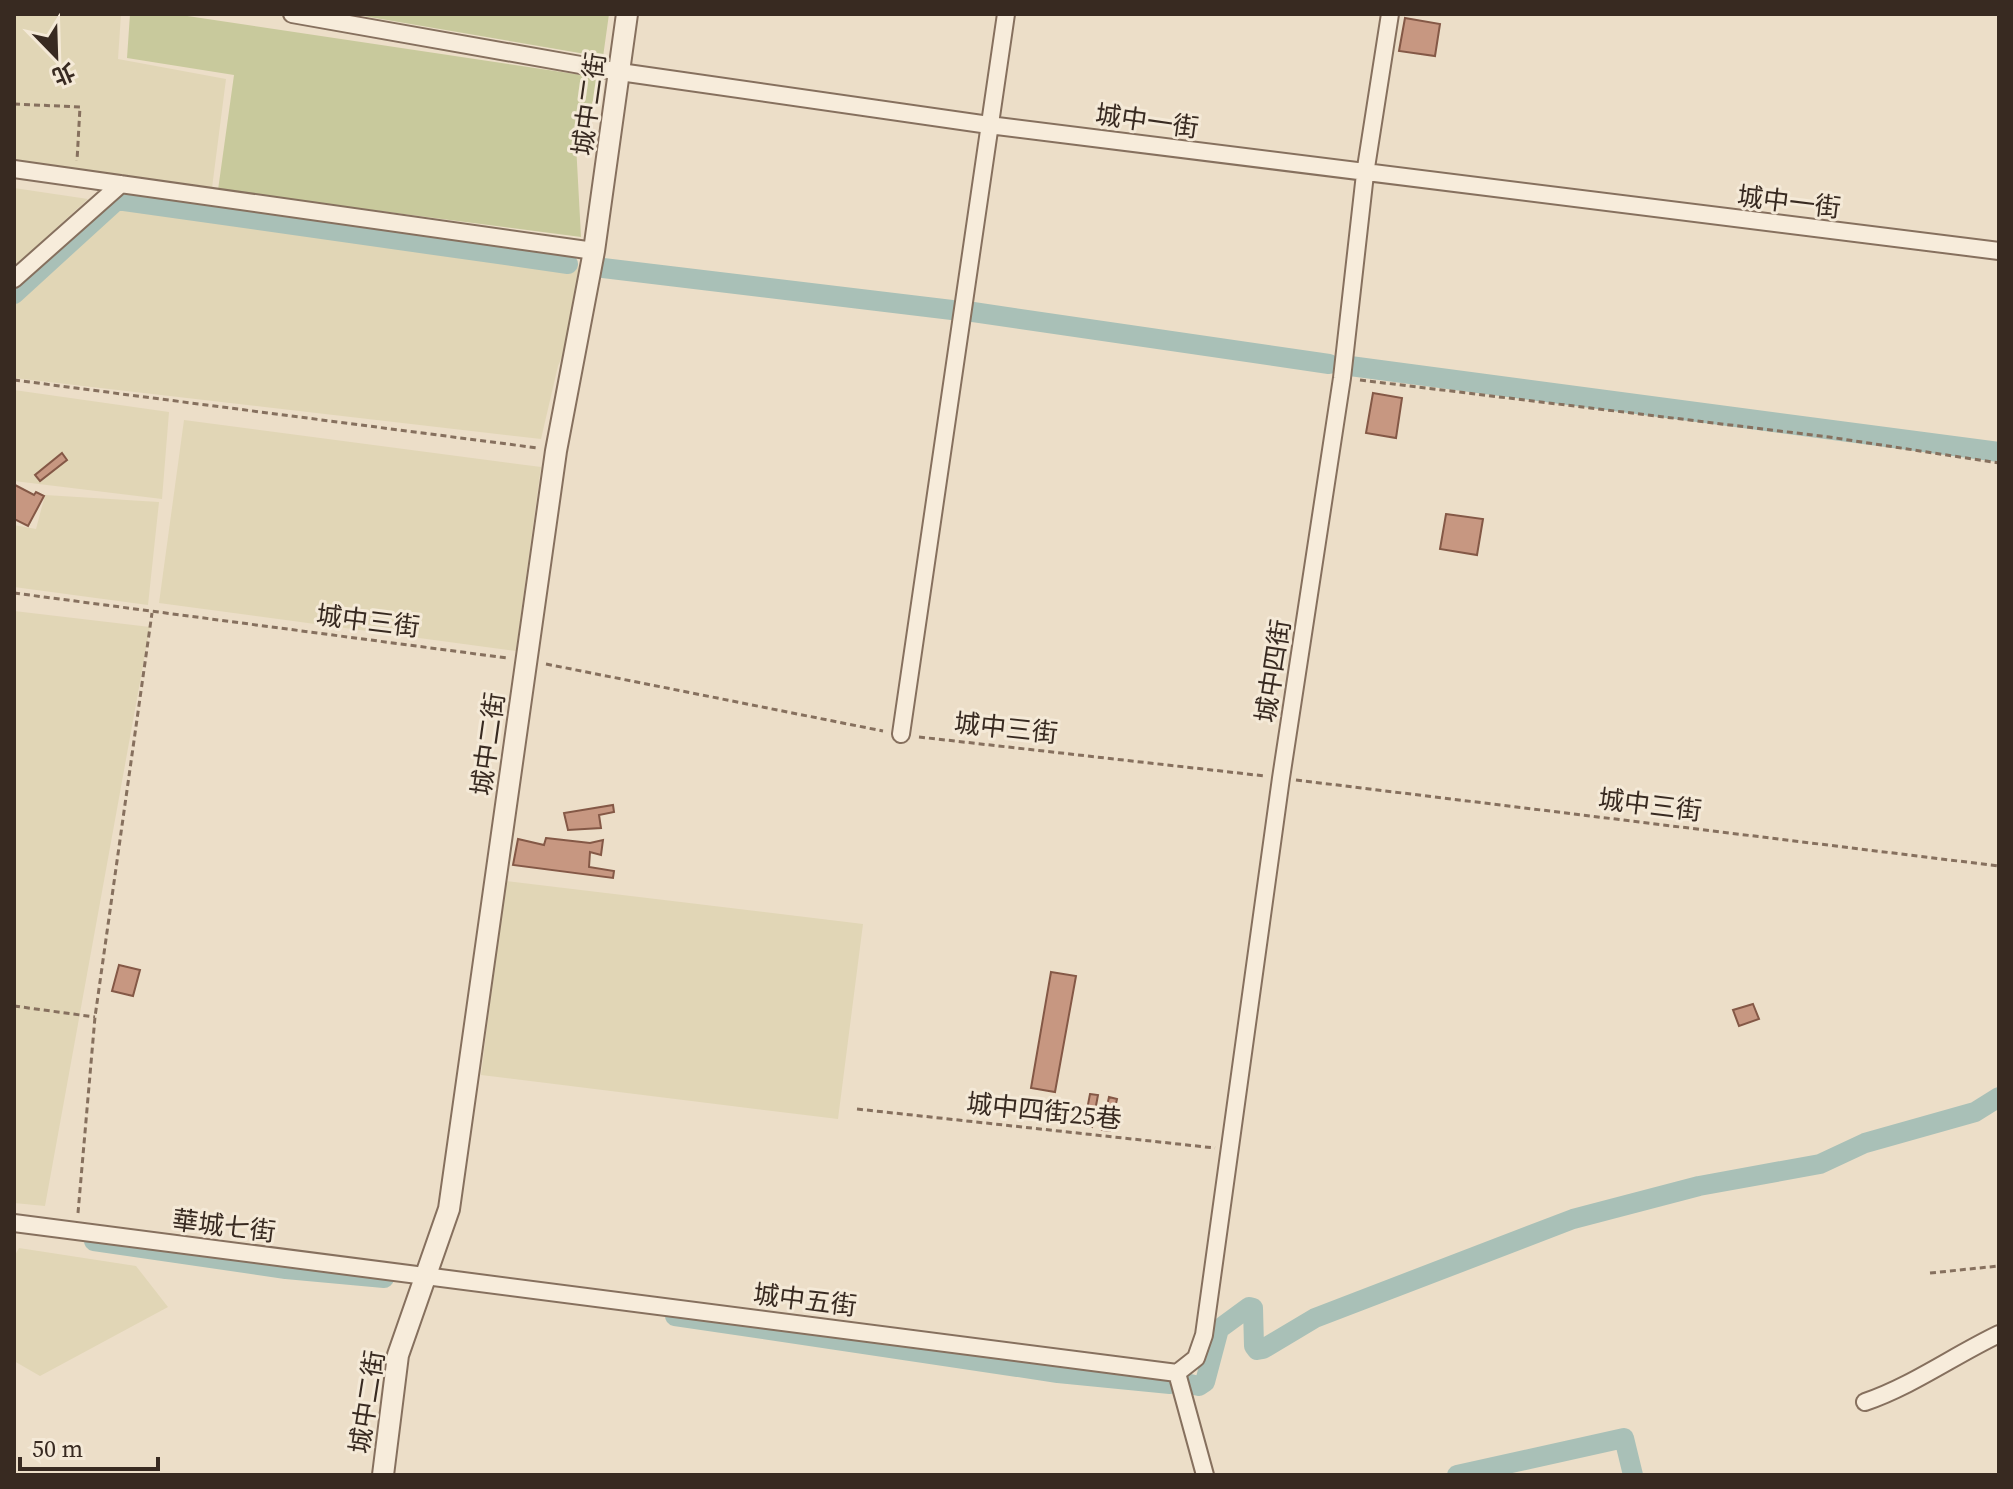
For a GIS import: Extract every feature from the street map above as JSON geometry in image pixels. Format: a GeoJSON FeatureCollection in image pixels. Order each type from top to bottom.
{"type":"FeatureCollection","features":[{"type":"Feature","properties":{"kind":"street","name":"城中一街"},"geometry":{"type":"LineString","coordinates":[[292,14],[620,72],[989,125],[1999,251]]}},
{"type":"Feature","properties":{"kind":"street","name":"城中二街"},"geometry":{"type":"LineString","coordinates":[[383,1475],[398,1355],[449,1209],[556,451],[594,251],[627,14]]}},
{"type":"Feature","properties":{"kind":"street"},"geometry":{"type":"LineString","coordinates":[[901,734],[1006,14]]}},
{"type":"Feature","properties":{"kind":"street","name":"城中四街"},"geometry":{"type":"LineString","coordinates":[[1177,1373],[1196,1358],[1204,1335],[1281,778],[1342,378],[1365,174],[1390,14]]}},
{"type":"Feature","properties":{"kind":"street"},"geometry":{"type":"LineString","coordinates":[[14,169],[594,251]]}},
{"type":"Feature","properties":{"kind":"street"},"geometry":{"type":"LineString","coordinates":[[14,279],[121,184]]}},
{"type":"Feature","properties":{"kind":"street","name":"華城七街"},"geometry":{"type":"LineString","coordinates":[[14,1223],[428,1276]]}},
{"type":"Feature","properties":{"kind":"street","name":"城中五街"},"geometry":{"type":"LineString","coordinates":[[428,1276],[1177,1373]]}},
{"type":"Feature","properties":{"kind":"street"},"geometry":{"type":"LineString","coordinates":[[1865,1402],[1895,1392],[1957,1354],[1999,1334]]}},
{"type":"Feature","properties":{"kind":"street"},"geometry":{"type":"LineString","coordinates":[[1177,1373],[1205,1475]]}},
{"type":"Feature","properties":{"kind":"path"},"geometry":{"type":"LineString","coordinates":[[14,104],[80,107],[76,178]]}},
{"type":"Feature","properties":{"kind":"path"},"geometry":{"type":"LineString","coordinates":[[1342,378],[1829,437],[1999,463]]}},
{"type":"Feature","properties":{"kind":"path"},"geometry":{"type":"LineString","coordinates":[[14,380],[556,451]]}},
{"type":"Feature","properties":{"kind":"path","name":"城中三街"},"geometry":{"type":"LineString","coordinates":[[14,593],[526,660],[901,734],[1999,866]]}},
{"type":"Feature","properties":{"kind":"path"},"geometry":{"type":"LineString","coordinates":[[76,1232],[95,1017],[152,611]]}},
{"type":"Feature","properties":{"kind":"path"},"geometry":{"type":"LineString","coordinates":[[14,1006],[95,1017]]}},
{"type":"Feature","properties":{"kind":"path","name":"城中四街25巷"},"geometry":{"type":"LineString","coordinates":[[857,1109],[1228,1149]]}},
{"type":"Feature","properties":{"kind":"path"},"geometry":{"type":"LineString","coordinates":[[1930,1273],[1999,1266]]}},
{"type":"Feature","properties":{"kind":"shaded area"},"geometry":{"type":"Polygon","coordinates":[[[121,14],[118,59],[226,79],[212,188],[14,161],[14,16],[121,14]]]}},
{"type":"Feature","properties":{"kind":"shaded area"},"geometry":{"type":"Polygon","coordinates":[[[14,188],[88,199],[14,267],[14,188]]]}},
{"type":"Feature","properties":{"kind":"shaded area"},"geometry":{"type":"Polygon","coordinates":[[[121,200],[578,263],[583,309],[558,366],[541,439],[14,378],[14,299],[121,200]]]}},
{"type":"Feature","properties":{"kind":"shaded area"},"geometry":{"type":"Polygon","coordinates":[[[14,390],[169,412],[162,499],[14,481],[14,390]]]}},
{"type":"Feature","properties":{"kind":"shaded area"},"geometry":{"type":"Polygon","coordinates":[[[184,420],[541,467],[516,651],[159,603],[184,420]]]}},
{"type":"Feature","properties":{"kind":"shaded area"},"geometry":{"type":"Polygon","coordinates":[[[45,495],[159,502],[148,605],[14,587],[14,525],[36,529],[45,495]]]}},
{"type":"Feature","properties":{"kind":"shaded area"},"geometry":{"type":"Polygon","coordinates":[[[14,611],[150,627],[45,1206],[14,1203],[14,611]]]}},
{"type":"Feature","properties":{"kind":"shaded area"},"geometry":{"type":"Polygon","coordinates":[[[505,881],[863,924],[838,1119],[481,1075],[505,881]]]}},
{"type":"Feature","properties":{"kind":"shaded area"},"geometry":{"type":"Polygon","coordinates":[[[19,1248],[136,1266],[168,1307],[40,1376],[14,1361],[14,1257],[19,1248]]]}},
{"type":"Feature","properties":{"kind":"green space"},"geometry":{"type":"Polygon","coordinates":[[[130,14],[174,14],[602,78],[576,144],[581,237],[218,190],[234,75],[127,58],[130,14]]]}},
{"type":"Feature","properties":{"kind":"green space"},"geometry":{"type":"Polygon","coordinates":[[[352,14],[609,14],[603,57],[352,14]]]}},
{"type":"Feature","properties":{"kind":"building"},"geometry":{"type":"Polygon","coordinates":[[[1405,18],[1440,24],[1435,56],[1399,51],[1405,18]]]}},
{"type":"Feature","properties":{"kind":"building"},"geometry":{"type":"Polygon","coordinates":[[[1373,393],[1402,398],[1396,438],[1366,433],[1373,393]]]}},
{"type":"Feature","properties":{"kind":"building"},"geometry":{"type":"Polygon","coordinates":[[[62,453],[67,460],[40,481],[35,475],[62,453]]]}},
{"type":"Feature","properties":{"kind":"building"},"geometry":{"type":"Polygon","coordinates":[[[15,485],[34,495],[36,492],[44,496],[28,526],[14,519],[15,485]]]}},
{"type":"Feature","properties":{"kind":"building"},"geometry":{"type":"Polygon","coordinates":[[[1446,514],[1483,519],[1477,555],[1440,549],[1446,514]]]}},
{"type":"Feature","properties":{"kind":"building"},"geometry":{"type":"Polygon","coordinates":[[[613,805],[614,812],[599,815],[601,828],[568,830],[564,813],[613,805]]]}},
{"type":"Feature","properties":{"kind":"building"},"geometry":{"type":"Polygon","coordinates":[[[546,838],[590,843],[603,840],[601,855],[590,852],[589,867],[614,871],[613,878],[513,865],[518,839],[544,845],[546,838]]]}},
{"type":"Feature","properties":{"kind":"building"},"geometry":{"type":"Polygon","coordinates":[[[119,965],[140,970],[133,996],[112,991],[119,965]]]}},
{"type":"Feature","properties":{"kind":"building"},"geometry":{"type":"Polygon","coordinates":[[[1051,972],[1076,976],[1055,1092],[1031,1088],[1051,972]]]}},
{"type":"Feature","properties":{"kind":"building"},"geometry":{"type":"Polygon","coordinates":[[[1753,1004],[1759,1019],[1739,1026],[1733,1010],[1753,1004]]]}},
{"type":"Feature","properties":{"kind":"building"},"geometry":{"type":"Polygon","coordinates":[[[1090,1094],[1098,1095],[1092,1127],[1084,1125],[1090,1094]]]}},
{"type":"Feature","properties":{"kind":"building"},"geometry":{"type":"Polygon","coordinates":[[[1109,1097],[1117,1099],[1110,1131],[1102,1130],[1109,1097]]]}},
{"type":"Feature","properties":{"kind":"waterway"},"geometry":{"type":"LineString","coordinates":[[14,294],[117,200],[568,264]]}},
{"type":"Feature","properties":{"kind":"waterway"},"geometry":{"type":"LineString","coordinates":[[603,268],[952,310]]}},
{"type":"Feature","properties":{"kind":"waterway"},"geometry":{"type":"LineString","coordinates":[[973,312],[1329,364]]}},
{"type":"Feature","properties":{"kind":"waterway"},"geometry":{"type":"LineString","coordinates":[[1350,366],[1999,452]]}},
{"type":"Feature","properties":{"kind":"waterway"},"geometry":{"type":"LineString","coordinates":[[1190,1384],[1199,1386],[1205,1382],[1219,1329],[1249,1307],[1253,1308],[1254,1346],[1257,1350],[1263,1349],[1315,1318],[1573,1219],[1699,1186],[1820,1164],[1865,1143],[1975,1112],[1999,1097]]}},
{"type":"Feature","properties":{"kind":"waterway"},"geometry":{"type":"LineString","coordinates":[[94,1241],[286,1269],[384,1278]]}},
{"type":"Feature","properties":{"kind":"waterway"},"geometry":{"type":"LineString","coordinates":[[675,1316],[1058,1373],[1170,1384]]}},
{"type":"Feature","properties":{"kind":"waterway"},"geometry":{"type":"LineString","coordinates":[[1457,1475],[1624,1438],[1633,1475]]}}]}
